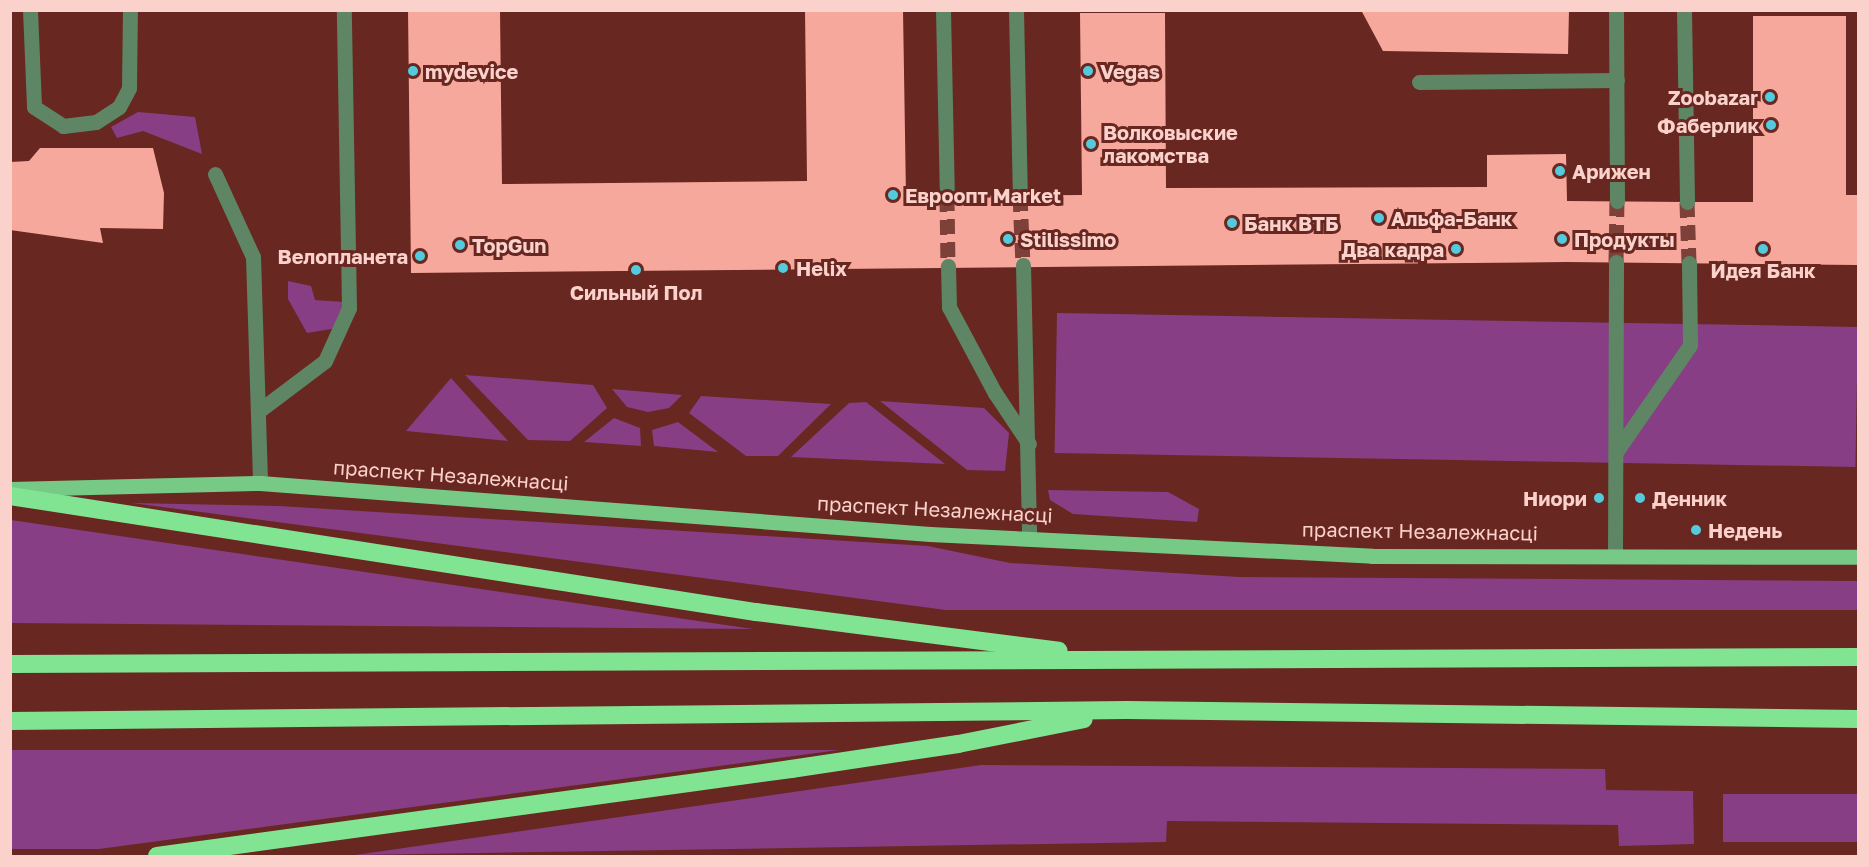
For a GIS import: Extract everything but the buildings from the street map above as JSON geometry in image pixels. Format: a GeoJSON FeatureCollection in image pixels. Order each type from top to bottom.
{"type":"FeatureCollection","features":[{"type":"Feature","properties":{"kind":"highway"},"geometry":{"type":"LineString","coordinates":[[10,496],[756,612],[1132,660]]}},
{"type":"Feature","properties":{"kind":"highway"},"geometry":{"type":"LineString","coordinates":[[10,664],[1858,657]]}},
{"type":"Feature","properties":{"kind":"highway"},"geometry":{"type":"LineString","coordinates":[[157,856],[958,744],[1126,710]]}},
{"type":"Feature","properties":{"kind":"highway"},"geometry":{"type":"LineString","coordinates":[[10,721],[1126,710],[1858,719]]}},
{"type":"Feature","properties":{"kind":"main road","name":"праспект Незалежнасці"},"geometry":{"type":"LineString","coordinates":[[10,489],[260,483],[930,534],[1029,536],[1372,556],[1858,557]]}},
{"type":"Feature","properties":{"kind":"lane"},"geometry":{"type":"LineString","coordinates":[[30,10],[34,107],[63,126],[96,122],[119,106],[129,88],[130,10]]}},
{"type":"Feature","properties":{"kind":"lane"},"geometry":{"type":"LineString","coordinates":[[260,410],[325,361],[349,308],[344,10]]}},
{"type":"Feature","properties":{"kind":"lane"},"geometry":{"type":"LineString","coordinates":[[943,10],[947,196]]}},
{"type":"Feature","properties":{"kind":"lane"},"geometry":{"type":"LineString","coordinates":[[1016,10],[1020,196]]}},
{"type":"Feature","properties":{"kind":"lane"},"geometry":{"type":"LineString","coordinates":[[1616,10],[1617,201]]}},
{"type":"Feature","properties":{"kind":"lane"},"geometry":{"type":"LineString","coordinates":[[1684,10],[1687,202]]}},
{"type":"Feature","properties":{"kind":"lane"},"geometry":{"type":"LineString","coordinates":[[1419,82],[1617,80]]}},
{"type":"Feature","properties":{"kind":"lane"},"geometry":{"type":"LineString","coordinates":[[215,174],[253,257],[260,410],[260,483]]}},
{"type":"Feature","properties":{"kind":"lane"},"geometry":{"type":"LineString","coordinates":[[1616,262],[1616,556]]}},
{"type":"Feature","properties":{"kind":"lane"},"geometry":{"type":"LineString","coordinates":[[1616,452],[1690,345],[1689,263]]}},
{"type":"Feature","properties":{"kind":"lane"},"geometry":{"type":"LineString","coordinates":[[1023,265],[1029,444],[1029,536]]}},
{"type":"Feature","properties":{"kind":"lane"},"geometry":{"type":"LineString","coordinates":[[948,266],[949,307],[995,393],[1029,444]]}},
{"type":"Feature","properties":{"kind":"shaded area"},"geometry":{"type":"Polygon","coordinates":[[[138,112],[195,117],[202,154],[143,131],[117,138],[111,127],[138,112]]]}},
{"type":"Feature","properties":{"kind":"shaded area"},"geometry":{"type":"Polygon","coordinates":[[[288,281],[311,286],[315,300],[344,302],[337,328],[307,333],[288,299],[288,281]]]}},
{"type":"Feature","properties":{"kind":"shaded area"},"geometry":{"type":"Polygon","coordinates":[[[1057,313],[1858,327],[1855,467],[1055,453],[1057,313]]]}},
{"type":"Feature","properties":{"kind":"shaded area"},"geometry":{"type":"Polygon","coordinates":[[[465,375],[593,385],[607,408],[570,441],[528,440],[465,375]]]}},
{"type":"Feature","properties":{"kind":"shaded area"},"geometry":{"type":"Polygon","coordinates":[[[451,378],[508,441],[406,431],[451,378]]]}},
{"type":"Feature","properties":{"kind":"shaded area"},"geometry":{"type":"Polygon","coordinates":[[[612,389],[682,395],[669,408],[648,412],[627,407],[612,389]]]}},
{"type":"Feature","properties":{"kind":"shaded area"},"geometry":{"type":"Polygon","coordinates":[[[701,396],[831,404],[778,456],[746,456],[689,413],[701,396]]]}},
{"type":"Feature","properties":{"kind":"shaded area"},"geometry":{"type":"Polygon","coordinates":[[[880,401],[984,408],[1009,433],[1005,471],[967,470],[880,401]]]}},
{"type":"Feature","properties":{"kind":"shaded area"},"geometry":{"type":"Polygon","coordinates":[[[866,402],[945,464],[791,457],[849,403],[866,402]]]}},
{"type":"Feature","properties":{"kind":"shaded area"},"geometry":{"type":"Polygon","coordinates":[[[614,418],[640,428],[641,446],[584,442],[614,418]]]}},
{"type":"Feature","properties":{"kind":"shaded area"},"geometry":{"type":"Polygon","coordinates":[[[678,422],[718,452],[654,446],[652,430],[678,422]]]}},
{"type":"Feature","properties":{"kind":"shaded area"},"geometry":{"type":"Polygon","coordinates":[[[1048,490],[1168,492],[1199,509],[1197,522],[1073,514],[1050,500],[1048,490]]]}},
{"type":"Feature","properties":{"kind":"shaded area"},"geometry":{"type":"Polygon","coordinates":[[[132,503],[279,506],[928,546],[1010,563],[1239,577],[1858,581],[1858,610],[946,610],[132,503]]]}},
{"type":"Feature","properties":{"kind":"shaded area"},"geometry":{"type":"Polygon","coordinates":[[[11,520],[753,629],[11,623],[11,520]]]}},
{"type":"Feature","properties":{"kind":"shaded area"},"geometry":{"type":"Polygon","coordinates":[[[11,750],[839,750],[99,849],[11,849],[11,750]]]}},
{"type":"Feature","properties":{"kind":"shaded area"},"geometry":{"type":"Polygon","coordinates":[[[981,765],[1605,769],[1606,790],[1693,791],[1694,844],[1619,846],[1618,825],[1167,821],[1166,842],[355,855],[981,765]]]}},
{"type":"Feature","properties":{"kind":"shaded area"},"geometry":{"type":"Polygon","coordinates":[[[1723,794],[1858,794],[1858,842],[1723,842],[1723,794]]]}},
{"type":"Feature","properties":{"kind":"tunnel"},"geometry":{"type":"LineString","coordinates":[[947,196],[948,266]]}},
{"type":"Feature","properties":{"kind":"tunnel"},"geometry":{"type":"LineString","coordinates":[[1020,196],[1023,265]]}},
{"type":"Feature","properties":{"kind":"tunnel"},"geometry":{"type":"LineString","coordinates":[[1616,262],[1617,201]]}},
{"type":"Feature","properties":{"kind":"tunnel"},"geometry":{"type":"LineString","coordinates":[[1687,202],[1689,263]]}},
{"type":"Feature","properties":{"kind":"place","name":"mydevice"},"geometry":{"type":"Point","coordinates":[413,71]}},
{"type":"Feature","properties":{"kind":"place","name":"Vegas"},"geometry":{"type":"Point","coordinates":[1088,71]}},
{"type":"Feature","properties":{"kind":"place","name":"Zoobazar"},"geometry":{"type":"Point","coordinates":[1770,97]}},
{"type":"Feature","properties":{"kind":"place","name":"Фаберлик"},"geometry":{"type":"Point","coordinates":[1771,125]}},
{"type":"Feature","properties":{"kind":"place","name":"Волковыские лакомства"},"geometry":{"type":"Point","coordinates":[1091,144]}},
{"type":"Feature","properties":{"kind":"place","name":"Арижен"},"geometry":{"type":"Point","coordinates":[1560,171]}},
{"type":"Feature","properties":{"kind":"place","name":"Евроопт Market"},"geometry":{"type":"Point","coordinates":[893,195]}},
{"type":"Feature","properties":{"kind":"place","name":"Альфа-Банк"},"geometry":{"type":"Point","coordinates":[1379,218]}},
{"type":"Feature","properties":{"kind":"place","name":"Банк ВТБ"},"geometry":{"type":"Point","coordinates":[1232,223]}},
{"type":"Feature","properties":{"kind":"place","name":"Stilissimo"},"geometry":{"type":"Point","coordinates":[1008,239]}},
{"type":"Feature","properties":{"kind":"place","name":"Продукты"},"geometry":{"type":"Point","coordinates":[1562,239]}},
{"type":"Feature","properties":{"kind":"place","name":"TopGun"},"geometry":{"type":"Point","coordinates":[460,245]}},
{"type":"Feature","properties":{"kind":"place","name":"Два кадра"},"geometry":{"type":"Point","coordinates":[1456,249]}},
{"type":"Feature","properties":{"kind":"place","name":"Идея Банк"},"geometry":{"type":"Point","coordinates":[1763,249]}},
{"type":"Feature","properties":{"kind":"place","name":"Велопланета"},"geometry":{"type":"Point","coordinates":[420,256]}},
{"type":"Feature","properties":{"kind":"place","name":"Helix"},"geometry":{"type":"Point","coordinates":[783,268]}},
{"type":"Feature","properties":{"kind":"place","name":"Сильный Пол"},"geometry":{"type":"Point","coordinates":[636,270]}},
{"type":"Feature","properties":{"kind":"place","name":"Ниори"},"geometry":{"type":"Point","coordinates":[1599,498]}},
{"type":"Feature","properties":{"kind":"place","name":"Денник"},"geometry":{"type":"Point","coordinates":[1640,498]}},
{"type":"Feature","properties":{"kind":"place","name":"Недень"},"geometry":{"type":"Point","coordinates":[1696,530]}}]}
